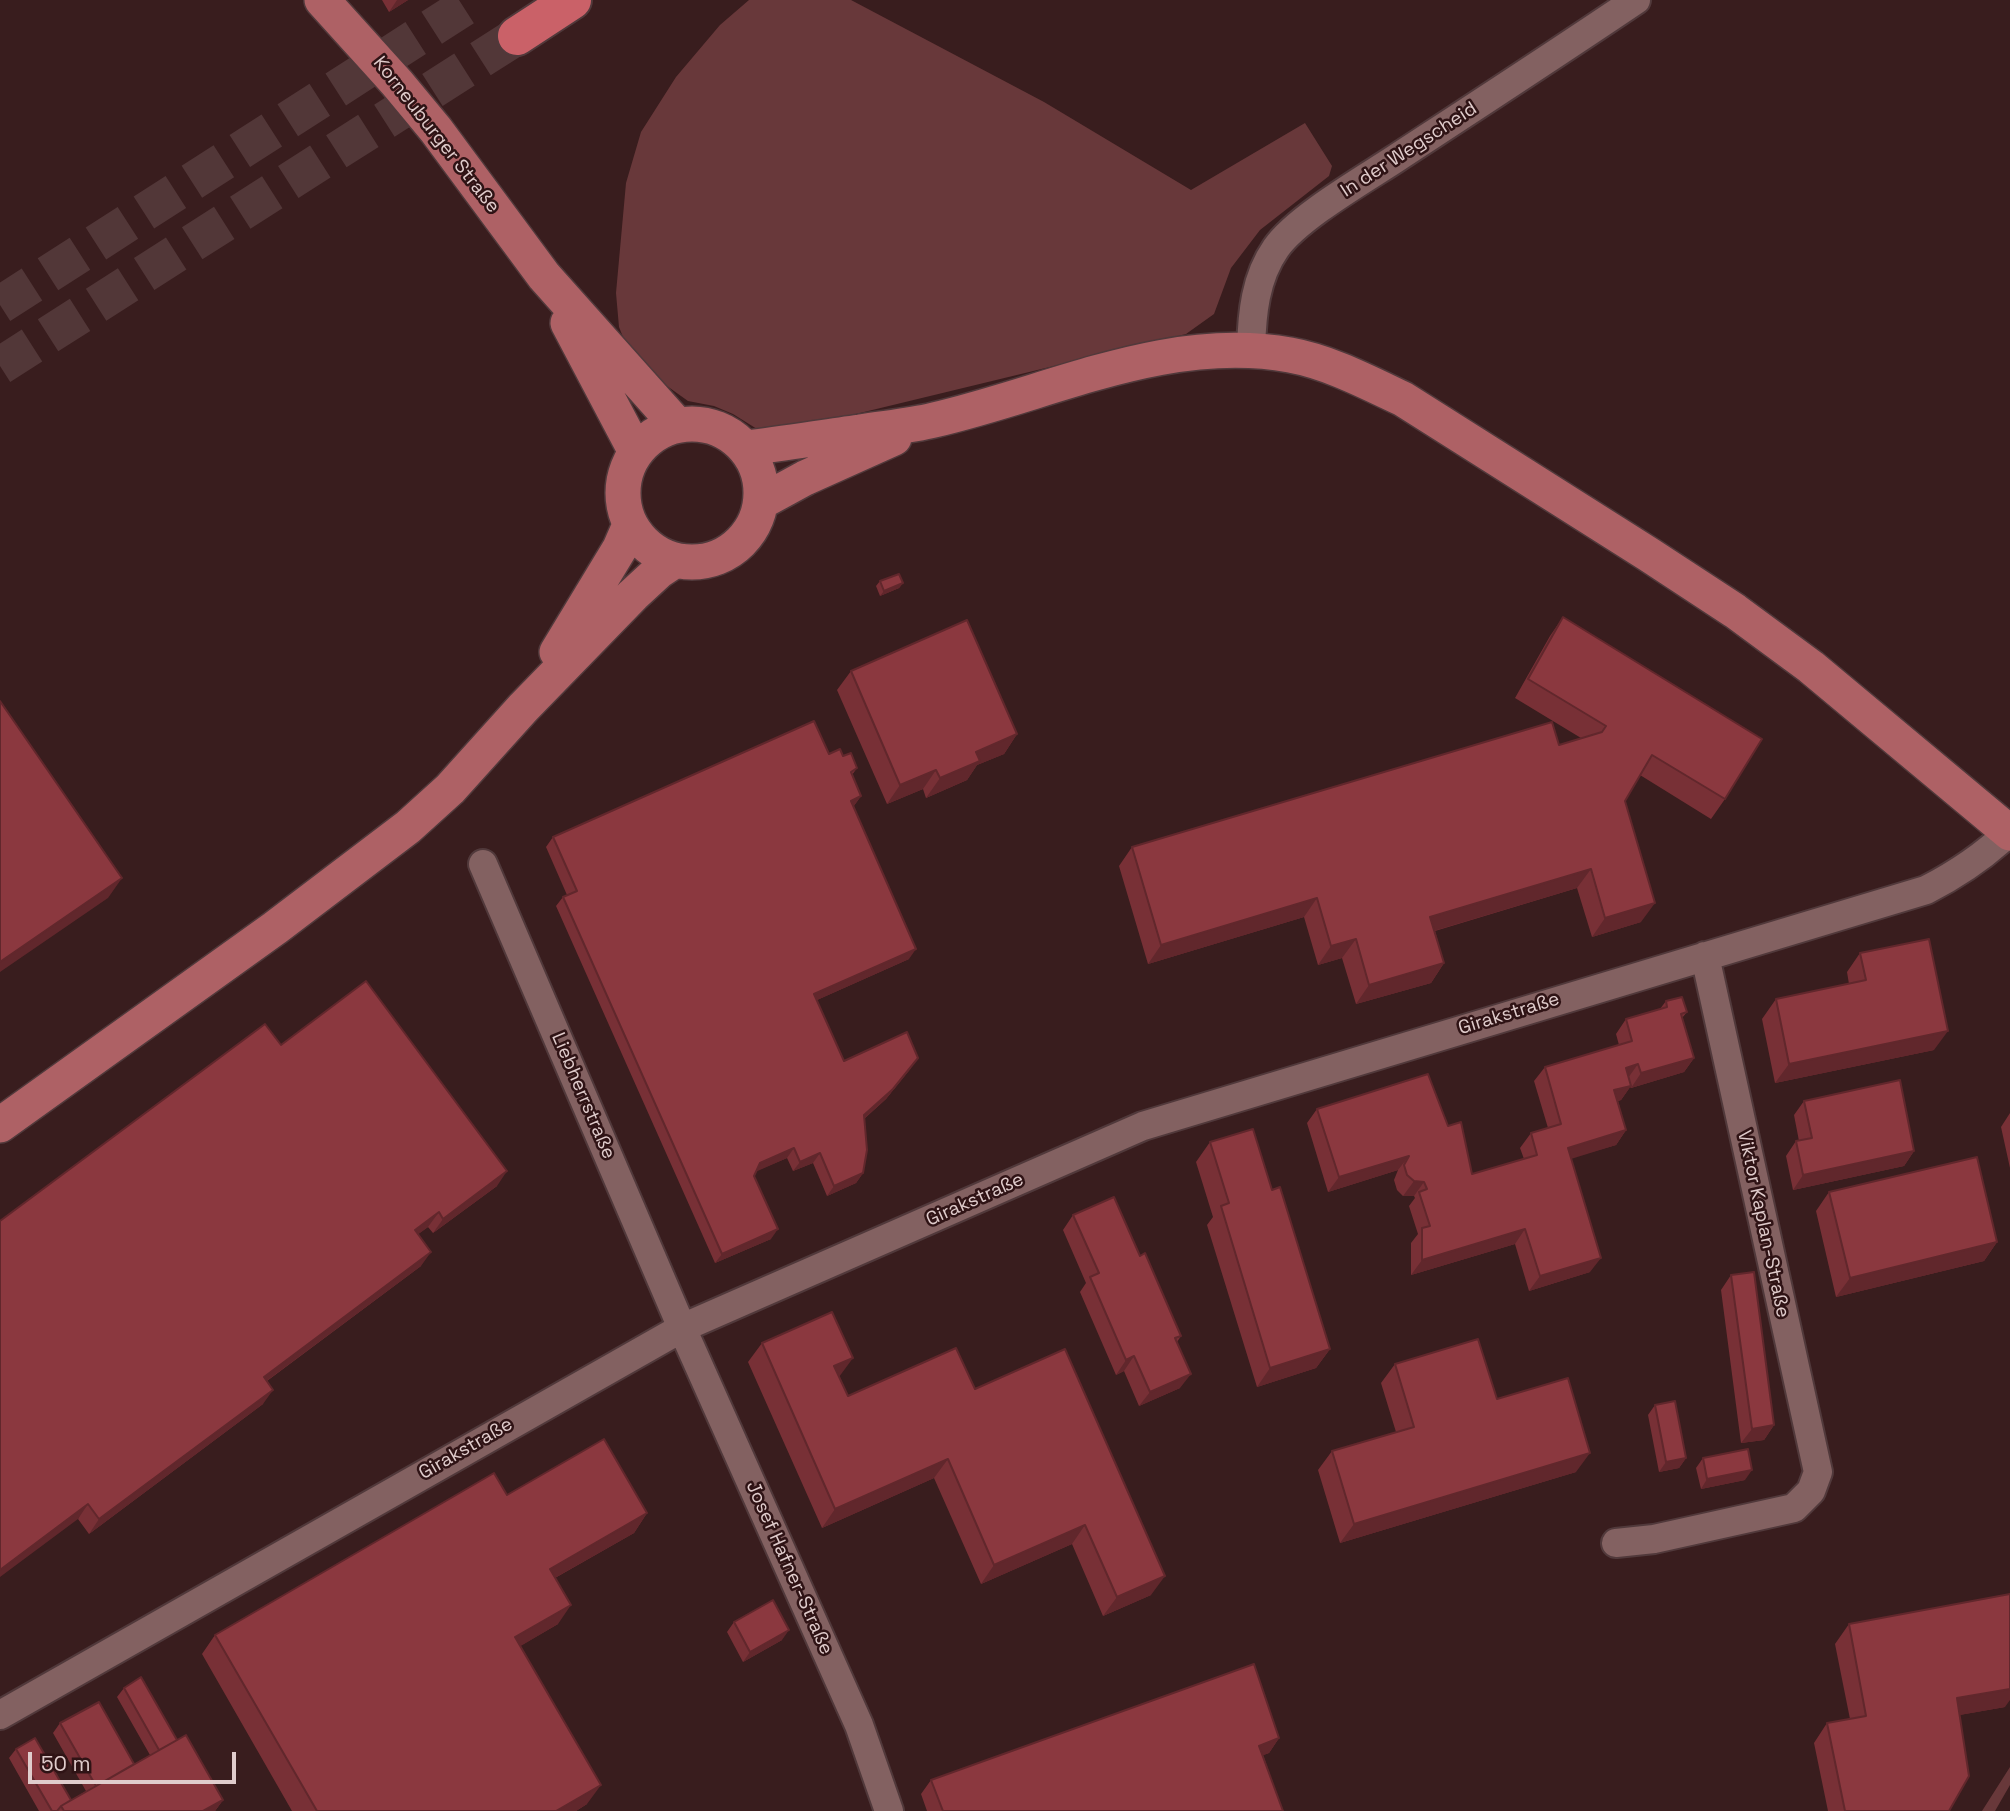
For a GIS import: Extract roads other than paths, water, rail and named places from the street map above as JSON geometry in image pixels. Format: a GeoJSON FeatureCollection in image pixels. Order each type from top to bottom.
{"type":"FeatureCollection","features":[{"type":"Feature","properties":{"kind":"highway"},"geometry":{"type":"LineString","coordinates":[[517,36],[572,0]]}},
{"type":"Feature","properties":{"kind":"main road","name":"Korneuburger Straße"},"geometry":{"type":"LineString","coordinates":[[322,0],[354,33],[436,131],[544,276],[677,425]]}},
{"type":"Feature","properties":{"kind":"main road","name":"Korneuburger Straße"},"geometry":{"type":"LineString","coordinates":[[544,276],[636,452]]}},
{"type":"Feature","properties":{"kind":"main road"},"geometry":{"type":"LineString","coordinates":[[761,502],[805,478],[932,421],[1115,367],[1157,357],[1209,351],[1251,349],[1292,355],[1365,380],[1403,399],[1735,611],[1811,667],[2009,832]]}},
{"type":"Feature","properties":{"kind":"main road"},"geometry":{"type":"LineString","coordinates":[[745,448],[932,421]]}},
{"type":"Feature","properties":{"kind":"main road"},"geometry":{"type":"LineString","coordinates":[[677,425],[707,425],[721,430],[745,448],[758,473],[761,502],[754,524],[740,543],[731,551],[698,562],[674,561],[648,548],[630,525],[624,511],[622,495],[626,472],[636,452],[654,435],[677,425]]}},
{"type":"Feature","properties":{"kind":"main road"},"geometry":{"type":"LineString","coordinates":[[523,708],[620,548],[630,525]]}},
{"type":"Feature","properties":{"kind":"main road"},"geometry":{"type":"LineString","coordinates":[[0,1125],[366,861],[408,827],[450,789],[523,708],[633,595],[674,561]]}},
{"type":"Feature","properties":{"kind":"street","name":"In der Wegscheid"},"geometry":{"type":"LineString","coordinates":[[1251,349],[1255,296],[1263,271],[1277,246],[1292,230],[1636,0]]}},
{"type":"Feature","properties":{"kind":"street","name":"Girakstraße"},"geometry":{"type":"LineString","coordinates":[[0,1715],[682,1328],[1143,1126],[1926,890],[1960,873],[1992,849],[2009,832]]}},
{"type":"Feature","properties":{"kind":"street","name":"Liebherrstraße"},"geometry":{"type":"LineString","coordinates":[[484,864],[682,1328]]}},
{"type":"Feature","properties":{"kind":"street","name":"Viktor Kaplan-Straße"},"geometry":{"type":"LineString","coordinates":[[1616,1543],[1654,1539],[1794,1508],[1811,1491],[1818,1472],[1705,956]]}},
{"type":"Feature","properties":{"kind":"street","name":"Josef Hafner-Straße"},"geometry":{"type":"LineString","coordinates":[[682,1328],[859,1725],[889,1811]]}},
{"type":"Feature","properties":{"kind":"tunnel"},"geometry":{"type":"LineString","coordinates":[[0,305],[475,0]]}},
{"type":"Feature","properties":{"kind":"tunnel"},"geometry":{"type":"LineString","coordinates":[[0,366],[517,36]]}}]}
